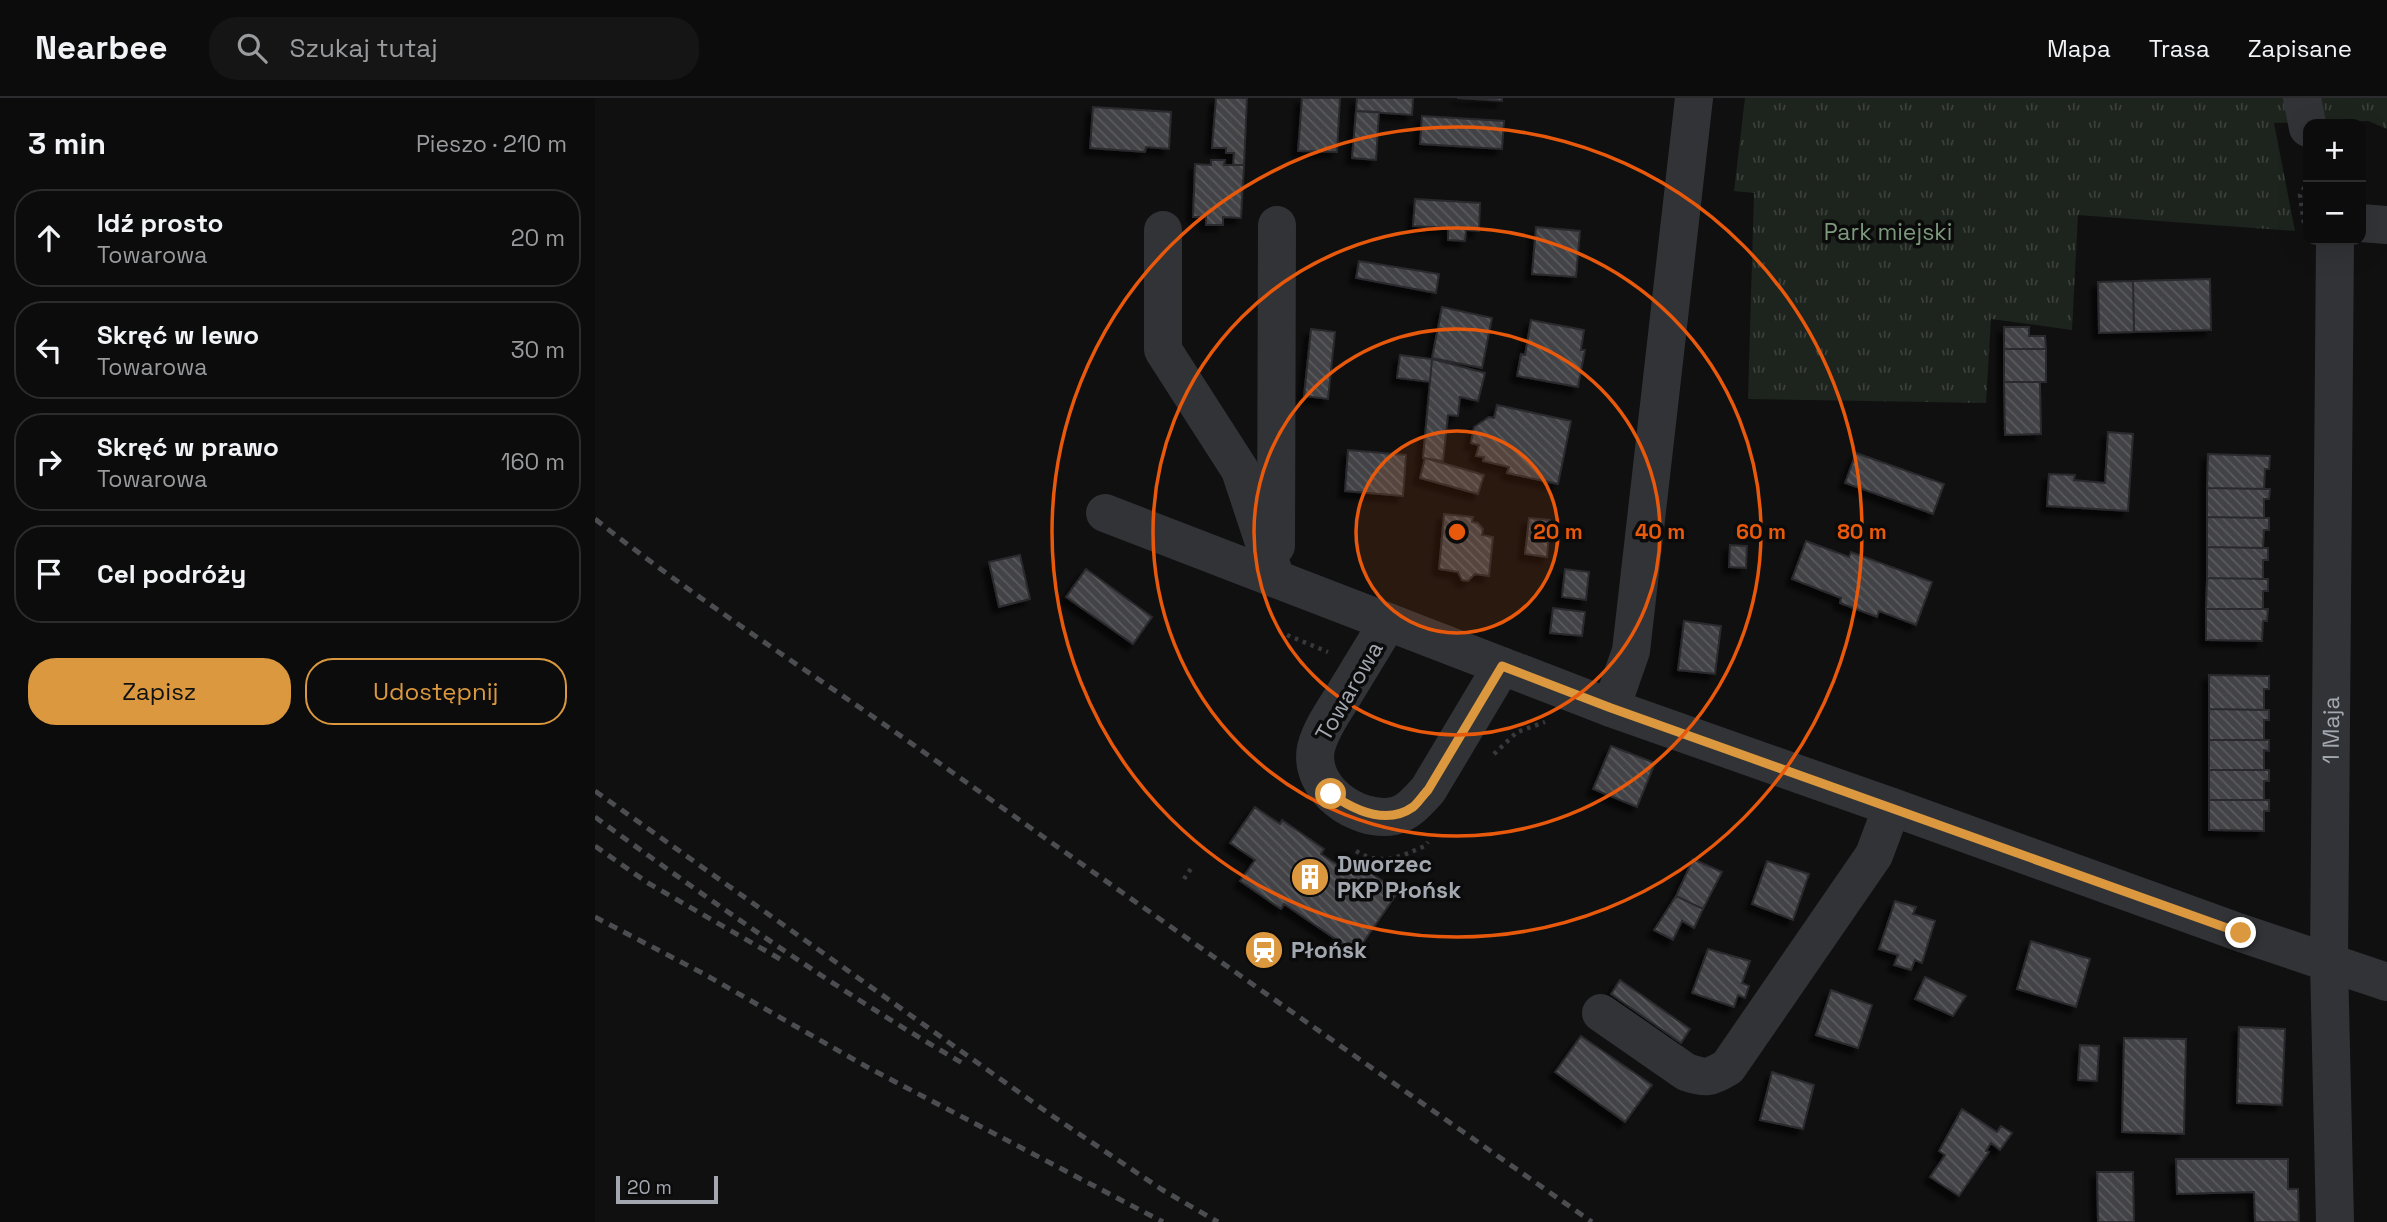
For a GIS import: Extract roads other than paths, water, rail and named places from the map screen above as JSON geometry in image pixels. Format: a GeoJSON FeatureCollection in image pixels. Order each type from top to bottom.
{"type":"FeatureCollection","features":[{"type":"Feature","properties":{"kind":"street"},"geometry":{"type":"LineString","coordinates":[[1611,708],[1631,651],[1694,98]]}},
{"type":"Feature","properties":{"kind":"street"},"geometry":{"type":"LineString","coordinates":[[2366,223],[2387,225]]}},
{"type":"Feature","properties":{"kind":"street"},"geometry":{"type":"LineString","coordinates":[[1276,579],[1277,225]]}},
{"type":"Feature","properties":{"kind":"street"},"geometry":{"type":"LineString","coordinates":[[1163,230],[1163,350],[1240,470],[1276,579]]}},
{"type":"Feature","properties":{"kind":"street","name":"1 Maja"},"geometry":{"type":"LineString","coordinates":[[2335,245],[2329,962],[2335,1222]]}},
{"type":"Feature","properties":{"kind":"street","name":"Towarowa"},"geometry":{"type":"LineString","coordinates":[[1105,513],[1611,708],[2241,933],[2387,982]]}},
{"type":"Feature","properties":{"kind":"street","name":"Towarowa"},"geometry":{"type":"LineString","coordinates":[[1388,622],[1324,728],[1316,750],[1318,779],[1331,794],[1349,807],[1370,814],[1394,816],[1413,807],[1428,790],[1502,666]]}},
{"type":"Feature","properties":{"kind":"street"},"geometry":{"type":"LineString","coordinates":[[1601,1013],[1686,1072],[1699,1077],[1712,1077],[1728,1067],[1874,855],[1892,807]]}},
{"type":"Feature","properties":{"kind":"railway"},"geometry":{"type":"LineString","coordinates":[[595,519],[717,609],[1592,1222]]}},
{"type":"Feature","properties":{"kind":"railway"},"geometry":{"type":"LineString","coordinates":[[595,791],[1051,1115],[1161,1189],[1218,1222]]}},
{"type":"Feature","properties":{"kind":"railway"},"geometry":{"type":"LineString","coordinates":[[595,817],[823,976],[964,1064]]}},
{"type":"Feature","properties":{"kind":"railway"},"geometry":{"type":"LineString","coordinates":[[595,846],[648,883],[780,959]]}},
{"type":"Feature","properties":{"kind":"railway"},"geometry":{"type":"LineString","coordinates":[[595,917],[704,974],[867,1067],[1163,1222]]}},
{"type":"Feature","properties":{"kind":"place","name":"Dworzec PKP Płońsk"},"geometry":{"type":"Point","coordinates":[1310,877]}},
{"type":"Feature","properties":{"kind":"place","name":"Płońsk"},"geometry":{"type":"Point","coordinates":[1264,950]}},
{"type":"Feature","properties":{"kind":"park label","name":"Park miejski"},"geometry":{"type":"Point","coordinates":[1888,232]}}]}
